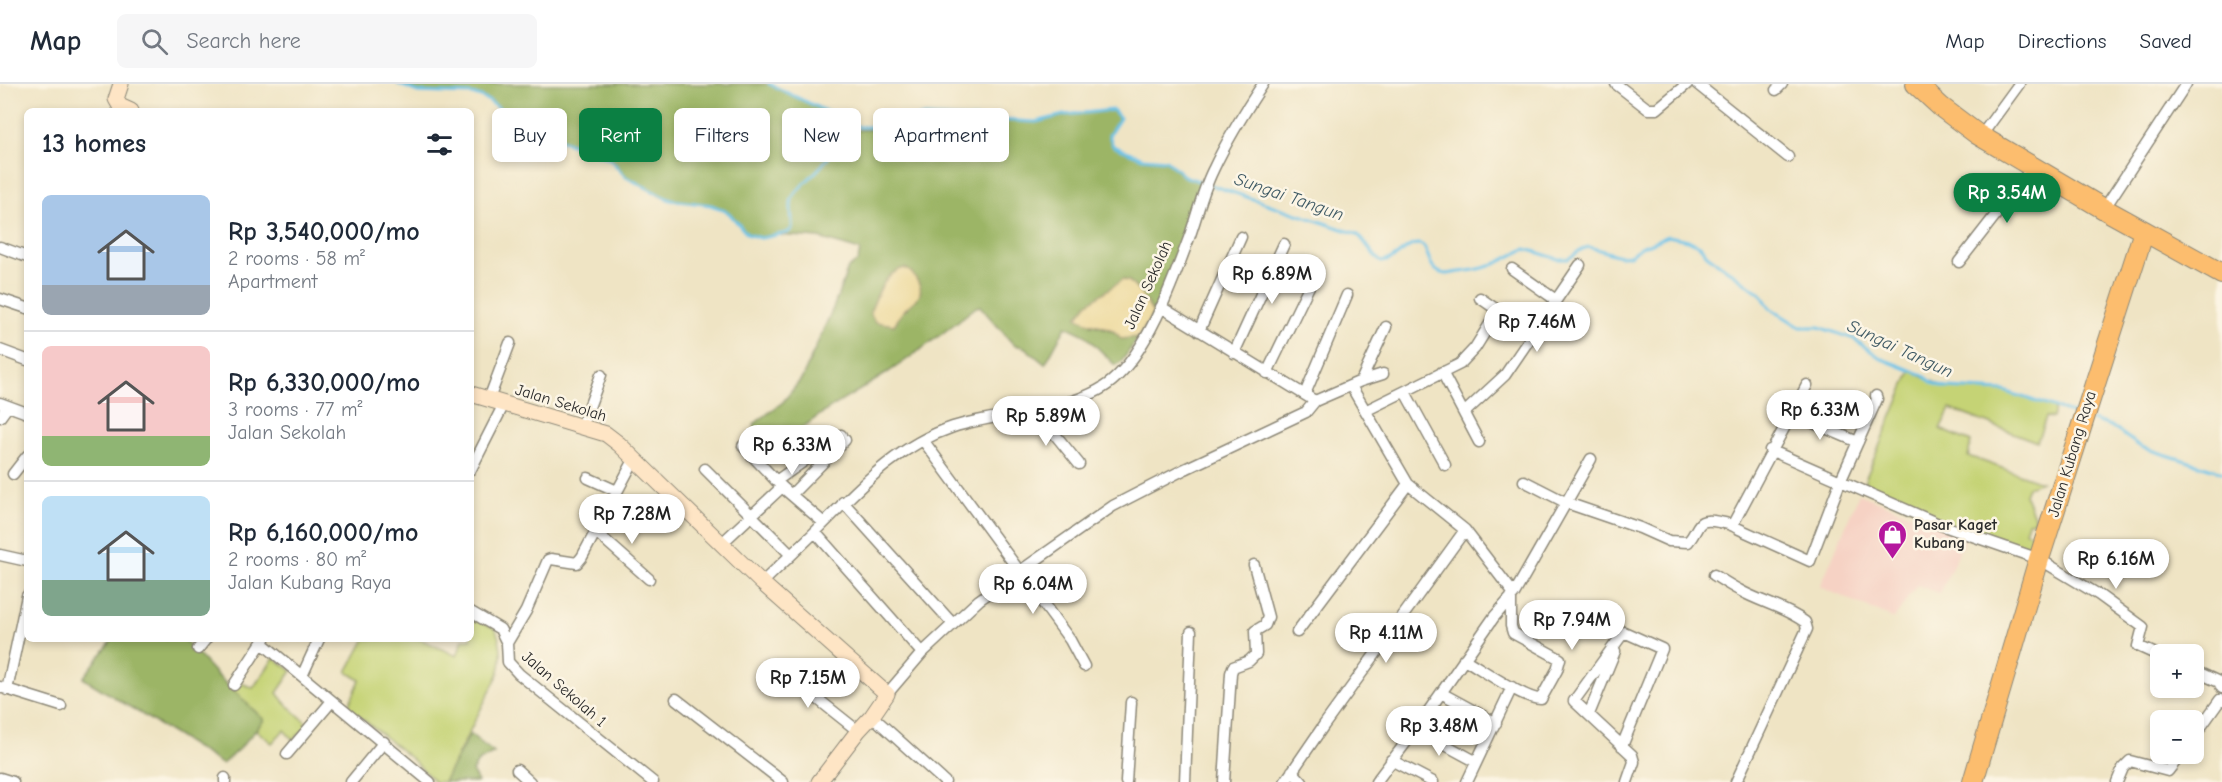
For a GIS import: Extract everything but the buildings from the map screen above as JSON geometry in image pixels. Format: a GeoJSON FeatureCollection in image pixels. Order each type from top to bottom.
{"type":"FeatureCollection","features":[{"type":"Feature","properties":{"kind":"highway"},"geometry":{"type":"LineString","coordinates":[[1917,84],[1941,107],[1980,136],[2104,209],[2222,274]]}},
{"type":"Feature","properties":{"kind":"highway","name":"Jalan Kubang Raya"},"geometry":{"type":"LineString","coordinates":[[1973,782],[2039,559],[2144,231]]}},
{"type":"Feature","properties":{"kind":"street"},"geometry":{"type":"LineString","coordinates":[[122,84],[116,99],[124,108]]}},
{"type":"Feature","properties":{"kind":"street","name":"Jalan Sekolah"},"geometry":{"type":"LineString","coordinates":[[762,584],[877,471],[899,454],[923,440],[952,428],[1036,411],[1098,390],[1113,380],[1146,337],[1161,307],[1189,238],[1212,171],[1263,84]]}},
{"type":"Feature","properties":{"kind":"street"},"geometry":{"type":"LineString","coordinates":[[1616,84],[1648,109],[1653,110],[1688,84]]}},
{"type":"Feature","properties":{"kind":"street"},"geometry":{"type":"LineString","coordinates":[[1697,84],[1788,157]]}},
{"type":"Feature","properties":{"kind":"street"},"geometry":{"type":"LineString","coordinates":[[1980,136],[2019,84]]}},
{"type":"Feature","properties":{"kind":"street"},"geometry":{"type":"LineString","coordinates":[[2104,209],[2186,84]]}},
{"type":"Feature","properties":{"kind":"street"},"geometry":{"type":"LineString","coordinates":[[1959,262],[2033,167]]}},
{"type":"Feature","properties":{"kind":"street"},"geometry":{"type":"LineString","coordinates":[[1199,331],[1241,237]]}},
{"type":"Feature","properties":{"kind":"street"},"geometry":{"type":"LineString","coordinates":[[1234,353],[1284,244]]}},
{"type":"Feature","properties":{"kind":"street"},"geometry":{"type":"LineString","coordinates":[[0,247],[24,256]]}},
{"type":"Feature","properties":{"kind":"street"},"geometry":{"type":"LineString","coordinates":[[1464,414],[1505,375],[1580,265]]}},
{"type":"Feature","properties":{"kind":"street"},"geometry":{"type":"LineString","coordinates":[[1512,269],[1556,300]]}},
{"type":"Feature","properties":{"kind":"street"},"geometry":{"type":"LineString","coordinates":[[1267,373],[1315,273]]}},
{"type":"Feature","properties":{"kind":"street"},"geometry":{"type":"LineString","coordinates":[[1305,394],[1347,295]]}},
{"type":"Feature","properties":{"kind":"street"},"geometry":{"type":"LineString","coordinates":[[1480,298],[1533,334]]}},
{"type":"Feature","properties":{"kind":"street"},"geometry":{"type":"LineString","coordinates":[[0,299],[24,307]]}},
{"type":"Feature","properties":{"kind":"street"},"geometry":{"type":"LineString","coordinates":[[1161,307],[1315,401]]}},
{"type":"Feature","properties":{"kind":"street"},"geometry":{"type":"LineString","coordinates":[[1367,410],[1460,364],[1474,348],[1498,311]]}},
{"type":"Feature","properties":{"kind":"street"},"geometry":{"type":"LineString","coordinates":[[1356,383],[1386,327]]}},
{"type":"Feature","properties":{"kind":"street"},"geometry":{"type":"LineString","coordinates":[[474,462],[496,401],[510,343]]}},
{"type":"Feature","properties":{"kind":"street"},"geometry":{"type":"LineString","coordinates":[[0,350],[24,359]]}},
{"type":"Feature","properties":{"kind":"street"},"geometry":{"type":"LineString","coordinates":[[1442,372],[1479,442]]}},
{"type":"Feature","properties":{"kind":"street"},"geometry":{"type":"LineString","coordinates":[[819,782],[887,694],[922,654],[979,600],[1113,506],[1306,412],[1315,401],[1383,374]]}},
{"type":"Feature","properties":{"kind":"street"},"geometry":{"type":"LineString","coordinates":[[582,426],[601,375]]}},
{"type":"Feature","properties":{"kind":"street"},"geometry":{"type":"LineString","coordinates":[[1356,383],[1367,410],[1407,483],[1465,530],[1512,596],[1511,626],[1513,633],[1560,659],[1557,670],[1541,699],[1536,699],[1512,687],[1464,659]]}},
{"type":"Feature","properties":{"kind":"street"},"geometry":{"type":"LineString","coordinates":[[1734,525],[1770,450],[1807,385]]}},
{"type":"Feature","properties":{"kind":"street"},"geometry":{"type":"LineString","coordinates":[[1405,392],[1445,465]]}},
{"type":"Feature","properties":{"kind":"street","name":"Jalan Sekolah"},"geometry":{"type":"LineString","coordinates":[[474,395],[606,434],[762,584],[887,694]]}},
{"type":"Feature","properties":{"kind":"street"},"geometry":{"type":"LineString","coordinates":[[1524,481],[1567,503],[1680,543],[1688,542],[1698,524],[1704,520],[1734,525],[1811,561],[1840,482],[1877,399],[1876,396]]}},
{"type":"Feature","properties":{"kind":"street"},"geometry":{"type":"LineString","coordinates":[[1832,431],[1844,403]]}},
{"type":"Feature","properties":{"kind":"street"},"geometry":{"type":"LineString","coordinates":[[0,417],[4,405],[24,411]]}},
{"type":"Feature","properties":{"kind":"street"},"geometry":{"type":"LineString","coordinates":[[1036,411],[1079,464]]}},
{"type":"Feature","properties":{"kind":"street"},"geometry":{"type":"LineString","coordinates":[[1792,414],[1858,442]]}},
{"type":"Feature","properties":{"kind":"street"},"geometry":{"type":"LineString","coordinates":[[722,544],[779,484],[843,437],[792,494]]}},
{"type":"Feature","properties":{"kind":"street"},"geometry":{"type":"LineString","coordinates":[[923,440],[1070,640],[1084,666]]}},
{"type":"Feature","properties":{"kind":"street"},"geometry":{"type":"LineString","coordinates":[[743,446],[779,484],[824,523]]}},
{"type":"Feature","properties":{"kind":"street"},"geometry":{"type":"LineString","coordinates":[[1770,450],[1941,525],[2039,559],[2099,596],[2143,627],[2138,646],[2150,651]]}},
{"type":"Feature","properties":{"kind":"street"},"geometry":{"type":"LineString","coordinates":[[1376,782],[1442,693],[1494,617],[1512,596],[1591,459]]}},
{"type":"Feature","properties":{"kind":"street"},"geometry":{"type":"LineString","coordinates":[[13,474],[24,460]]}},
{"type":"Feature","properties":{"kind":"street"},"geometry":{"type":"LineString","coordinates":[[507,644],[526,611],[548,560],[577,563],[634,460]]}},
{"type":"Feature","properties":{"kind":"street"},"geometry":{"type":"LineString","coordinates":[[705,469],[790,554]]}},
{"type":"Feature","properties":{"kind":"street"},"geometry":{"type":"LineString","coordinates":[[588,478],[617,491]]}},
{"type":"Feature","properties":{"kind":"street"},"geometry":{"type":"LineString","coordinates":[[1298,632],[1407,483]]}},
{"type":"Feature","properties":{"kind":"street"},"geometry":{"type":"LineString","coordinates":[[843,502],[953,624]]}},
{"type":"Feature","properties":{"kind":"street"},"geometry":{"type":"LineString","coordinates":[[1285,782],[1324,724],[1465,530]]}},
{"type":"Feature","properties":{"kind":"street"},"geometry":{"type":"LineString","coordinates":[[596,532],[649,579]]}},
{"type":"Feature","properties":{"kind":"street"},"geometry":{"type":"LineString","coordinates":[[815,532],[922,654]]}},
{"type":"Feature","properties":{"kind":"street"},"geometry":{"type":"LineString","coordinates":[[0,555],[24,560]]}},
{"type":"Feature","properties":{"kind":"street"},"geometry":{"type":"LineString","coordinates":[[1224,782],[1231,673],[1233,667],[1249,661],[1256,654],[1255,631],[1265,625],[1268,617],[1254,565]]}},
{"type":"Feature","properties":{"kind":"street"},"geometry":{"type":"LineString","coordinates":[[1714,575],[1740,591],[1779,606],[1797,616],[1805,622],[1807,630],[1736,782]]}},
{"type":"Feature","properties":{"kind":"street"},"geometry":{"type":"LineString","coordinates":[[24,608],[4,688],[61,706]]}},
{"type":"Feature","properties":{"kind":"street","name":"Jalan Sekolah 1"},"geometry":{"type":"LineString","coordinates":[[474,614],[495,625],[507,644],[508,662],[519,674],[653,782]]}},
{"type":"Feature","properties":{"kind":"street"},"geometry":{"type":"LineString","coordinates":[[1185,782],[1191,632]]}},
{"type":"Feature","properties":{"kind":"street"},"geometry":{"type":"LineString","coordinates":[[1624,632],[1574,701],[1632,755],[1634,762],[1627,782]]}},
{"type":"Feature","properties":{"kind":"street"},"geometry":{"type":"LineString","coordinates":[[1588,714],[1624,632]]}},
{"type":"Feature","properties":{"kind":"street"},"geometry":{"type":"LineString","coordinates":[[1622,746],[1662,649],[1624,632]]}},
{"type":"Feature","properties":{"kind":"street"},"geometry":{"type":"LineString","coordinates":[[198,649],[204,642]]}},
{"type":"Feature","properties":{"kind":"street"},"geometry":{"type":"LineString","coordinates":[[234,685],[262,642]]}},
{"type":"Feature","properties":{"kind":"street"},"geometry":{"type":"LineString","coordinates":[[264,642],[430,782]]}},
{"type":"Feature","properties":{"kind":"street"},"geometry":{"type":"LineString","coordinates":[[303,676],[318,642]]}},
{"type":"Feature","properties":{"kind":"street"},"geometry":{"type":"LineString","coordinates":[[775,665],[858,731]]}},
{"type":"Feature","properties":{"kind":"street"},"geometry":{"type":"LineString","coordinates":[[2204,675],[2219,681],[2222,696],[2204,722]]}},
{"type":"Feature","properties":{"kind":"street"},"geometry":{"type":"LineString","coordinates":[[1467,782],[1512,687]]}},
{"type":"Feature","properties":{"kind":"street"},"geometry":{"type":"LineString","coordinates":[[1442,693],[1496,723]]}},
{"type":"Feature","properties":{"kind":"street"},"geometry":{"type":"LineString","coordinates":[[676,699],[783,782]]}},
{"type":"Feature","properties":{"kind":"street"},"geometry":{"type":"LineString","coordinates":[[288,753],[332,700]]}},
{"type":"Feature","properties":{"kind":"street"},"geometry":{"type":"LineString","coordinates":[[1126,782],[1131,702]]}},
{"type":"Feature","properties":{"kind":"street"},"geometry":{"type":"LineString","coordinates":[[872,716],[945,782]]}},
{"type":"Feature","properties":{"kind":"street"},"geometry":{"type":"LineString","coordinates":[[1416,729],[1475,761]]}},
{"type":"Feature","properties":{"kind":"street"},"geometry":{"type":"LineString","coordinates":[[351,782],[384,742]]}},
{"type":"Feature","properties":{"kind":"street"},"geometry":{"type":"LineString","coordinates":[[1391,760],[1433,782]]}},
{"type":"Feature","properties":{"kind":"street"},"geometry":{"type":"LineString","coordinates":[[2117,782],[2126,764],[2130,761],[2168,771],[2173,764]]}},
{"type":"Feature","properties":{"kind":"street"},"geometry":{"type":"LineString","coordinates":[[517,770],[530,782]]}},
{"type":"Feature","properties":{"kind":"street"},"geometry":{"type":"LineString","coordinates":[[1292,771],[1302,782]]}},
{"type":"Feature","properties":{"kind":"shaded area","name":"Pasar Kaget Kubang"},"geometry":{"type":"Polygon","coordinates":[[[1859,494],[1966,536],[1940,594],[1917,585],[1894,619],[1820,587],[1859,494]]]}},
{"type":"Feature","properties":{"kind":"green space"},"geometry":{"type":"Polygon","coordinates":[[[402,84],[769,84],[820,108],[782,108],[782,162],[861,162],[861,130],[873,129],[873,162],[1009,162],[1009,121],[1036,122],[1064,115],[1113,110],[1120,118],[1109,135],[1113,146],[1143,158],[1166,160],[1184,176],[1204,182],[1153,313],[1129,281],[1122,280],[1091,325],[1126,337],[1139,337],[1121,362],[1115,365],[1085,335],[1066,326],[1045,364],[1024,347],[1014,345],[980,306],[976,307],[896,367],[815,418],[779,450],[767,443],[753,425],[783,402],[802,378],[848,268],[858,261],[860,250],[819,238],[778,235],[761,238],[747,234],[729,213],[711,205],[664,198],[626,177],[613,162],[662,162],[662,108],[579,108],[579,147],[567,142],[567,108],[499,108],[490,101],[472,94],[418,92],[402,84]],[[918,298],[875,321],[894,325],[902,312],[918,298]]]}},
{"type":"Feature","properties":{"kind":"green space"},"geometry":{"type":"Polygon","coordinates":[[[1911,371],[1947,388],[2004,391],[2055,408],[2053,418],[2046,417],[2037,442],[1950,409],[1940,429],[1971,442],[1968,456],[2041,482],[2028,487],[2025,494],[2034,516],[2034,521],[2028,522],[2025,531],[2035,536],[2032,551],[1942,521],[1862,487],[1911,371]]]}},
{"type":"Feature","properties":{"kind":"green space"},"geometry":{"type":"Polygon","coordinates":[[[474,619],[495,628],[501,657],[498,675],[444,782],[435,782],[412,759],[348,707],[360,680],[347,672],[363,642],[427,642],[457,656],[462,642],[474,642],[474,619]]]}},
{"type":"Feature","properties":{"kind":"green space"},"geometry":{"type":"Polygon","coordinates":[[[111,642],[187,642],[264,720],[241,747],[222,764],[83,678],[111,642]]]}},
{"type":"Feature","properties":{"kind":"green space"},"geometry":{"type":"Polygon","coordinates":[[[274,658],[292,671],[277,693],[309,725],[293,740],[284,730],[272,743],[256,730],[264,720],[234,691],[241,683],[253,688],[274,658]]]}},
{"type":"Feature","properties":{"kind":"green space"},"geometry":{"type":"Polygon","coordinates":[[[470,734],[494,753],[478,762],[472,771],[478,782],[444,782],[470,734]]]}},
{"type":"Feature","properties":{"kind":"sand"},"geometry":{"type":"Polygon","coordinates":[[[904,268],[910,271],[919,284],[918,297],[901,314],[894,325],[875,322],[870,312],[879,292],[891,275],[904,268]]]}},
{"type":"Feature","properties":{"kind":"sand"},"geometry":{"type":"Polygon","coordinates":[[[1122,280],[1129,281],[1153,313],[1139,337],[1121,339],[1106,327],[1077,317],[1087,304],[1122,280]]]}},
{"type":"Feature","properties":{"kind":"waterway"},"geometry":{"type":"LineString","coordinates":[[398,84],[418,92],[472,94],[481,97],[522,125],[610,159],[626,177],[664,197],[711,205],[729,213],[747,234],[761,238],[787,233],[792,229],[792,198],[825,162]]}},
{"type":"Feature","properties":{"kind":"waterway","name":"Sungai Tangun"},"geometry":{"type":"LineString","coordinates":[[769,84],[859,127],[875,127],[925,116],[1036,122],[1064,115],[1113,110],[1120,118],[1109,135],[1113,146],[1143,158],[1166,160],[1184,176],[1357,234],[1381,262],[1387,261],[1412,245],[1421,245],[1434,268],[1446,274],[1489,267],[1526,249],[1558,259],[1568,259],[1589,247],[1620,256],[1630,255],[1641,247],[1668,236],[1688,240],[1700,246],[1707,255],[1761,294],[1770,308],[1800,327],[1819,327],[1854,339],[1882,359],[1923,375],[1933,383],[1947,388],[2004,391],[2077,415]]}},
{"type":"Feature","properties":{"kind":"waterway","name":"Sungai Tangun"},"geometry":{"type":"LineString","coordinates":[[2092,420],[2111,426],[2141,447],[2222,472]]}},
{"type":"Feature","properties":{"kind":"place","name":"Pasar Kaget Kubang"},"geometry":{"type":"Point","coordinates":[1893,560]}}]}
